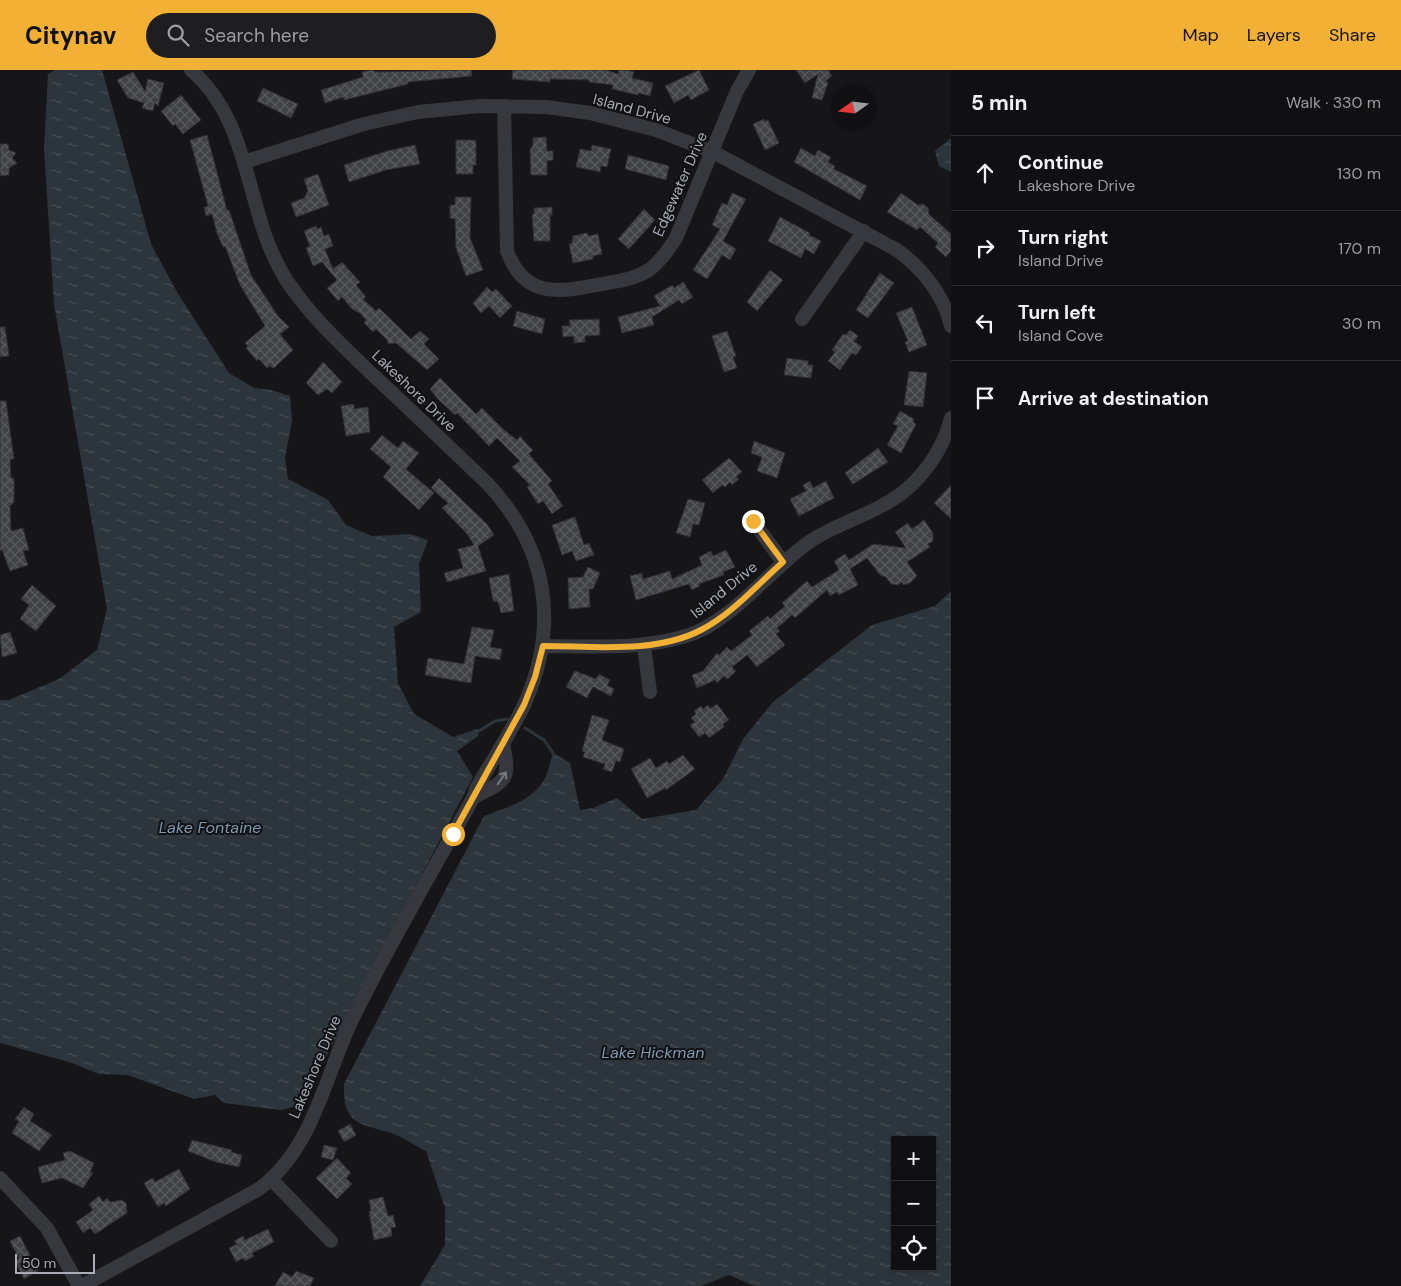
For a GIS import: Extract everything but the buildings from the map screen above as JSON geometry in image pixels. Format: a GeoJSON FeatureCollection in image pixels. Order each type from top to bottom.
{"type":"FeatureCollection","features":[{"type":"Feature","properties":{"kind":"street","name":"Lakeshore Drive"},"geometry":{"type":"LineString","coordinates":[[80,1286],[230,1205],[271,1179],[286,1164],[302,1138],[327,1087],[351,1022],[488,767],[524,705],[535,677],[543,646],[545,612],[540,574],[526,536],[517,520],[506,503],[335,338],[297,295],[267,244],[244,162],[226,112],[210,89],[192,70]]}},
{"type":"Feature","properties":{"kind":"street","name":"Edgewater Drive"},"geometry":{"type":"LineString","coordinates":[[504,106],[507,251],[523,278],[544,289],[565,291],[635,277],[657,264],[676,238],[737,91],[749,70]]}},
{"type":"Feature","properties":{"kind":"street","name":"Island Drive"},"geometry":{"type":"LineString","coordinates":[[244,162],[381,119],[458,107],[504,106],[590,113],[656,130],[713,152],[897,250],[919,268],[932,284],[951,322]]}},
{"type":"Feature","properties":{"kind":"street"},"geometry":{"type":"LineString","coordinates":[[802,320],[864,231]]}},
{"type":"Feature","properties":{"kind":"street","name":"Island Drive"},"geometry":{"type":"LineString","coordinates":[[543,646],[644,646],[687,636],[714,623],[783,562],[811,541],[886,504],[903,492],[934,458],[951,418]]}},
{"type":"Feature","properties":{"kind":"street"},"geometry":{"type":"LineString","coordinates":[[753,521],[783,562]]}},
{"type":"Feature","properties":{"kind":"street"},"geometry":{"type":"LineString","coordinates":[[644,646],[650,692]]}},
{"type":"Feature","properties":{"kind":"street"},"geometry":{"type":"LineString","coordinates":[[473,798],[495,786],[503,779],[508,769],[502,745]]}},
{"type":"Feature","properties":{"kind":"street"},"geometry":{"type":"LineString","coordinates":[[0,1178],[47,1228],[80,1286]]}},
{"type":"Feature","properties":{"kind":"street"},"geometry":{"type":"LineString","coordinates":[[271,1179],[331,1241]]}},
{"type":"Feature","properties":{"kind":"water","name":"Lake Fontaine"},"geometry":{"type":"Polygon","coordinates":[[[55,70],[102,70],[151,244],[177,292],[229,373],[254,388],[271,390],[290,396],[292,421],[285,458],[288,479],[328,500],[346,525],[372,536],[410,534],[428,540],[419,564],[421,612],[394,627],[398,683],[414,714],[453,737],[477,729],[479,731],[478,736],[457,751],[473,777],[305,1097],[297,1106],[281,1110],[224,1103],[215,1095],[194,1099],[128,1075],[99,1074],[69,1062],[0,1043],[0,700],[9,700],[59,679],[97,650],[107,609],[54,304],[44,149],[48,74],[55,70]]]}},
{"type":"Feature","properties":{"kind":"water"},"geometry":{"type":"Polygon","coordinates":[[[951,138],[951,172],[939,166],[935,151],[951,138]]]}},
{"type":"Feature","properties":{"kind":"water","name":"Lake Hickman"},"geometry":{"type":"Polygon","coordinates":[[[951,591],[951,1286],[754,1286],[729,1275],[701,1286],[420,1286],[445,1245],[445,1208],[426,1151],[395,1134],[369,1127],[354,1120],[346,1107],[344,1084],[484,816],[509,807],[533,793],[546,777],[553,753],[570,763],[580,810],[593,808],[617,798],[642,819],[696,810],[723,779],[743,739],[773,702],[872,625],[935,606],[951,591]]]}},
{"type":"Feature","properties":{"kind":"waterway"},"geometry":{"type":"LineString","coordinates":[[479,731],[495,721],[507,719]]}},
{"type":"Feature","properties":{"kind":"waterway"},"geometry":{"type":"LineString","coordinates":[[525,728],[544,740],[553,753]]}},
{"type":"Feature","properties":{"kind":"route"},"geometry":{"type":"LineString","coordinates":[[453,834],[476,789],[524,705],[535,677],[543,646],[644,646],[687,636],[714,623],[783,562],[753,521]]}}]}
